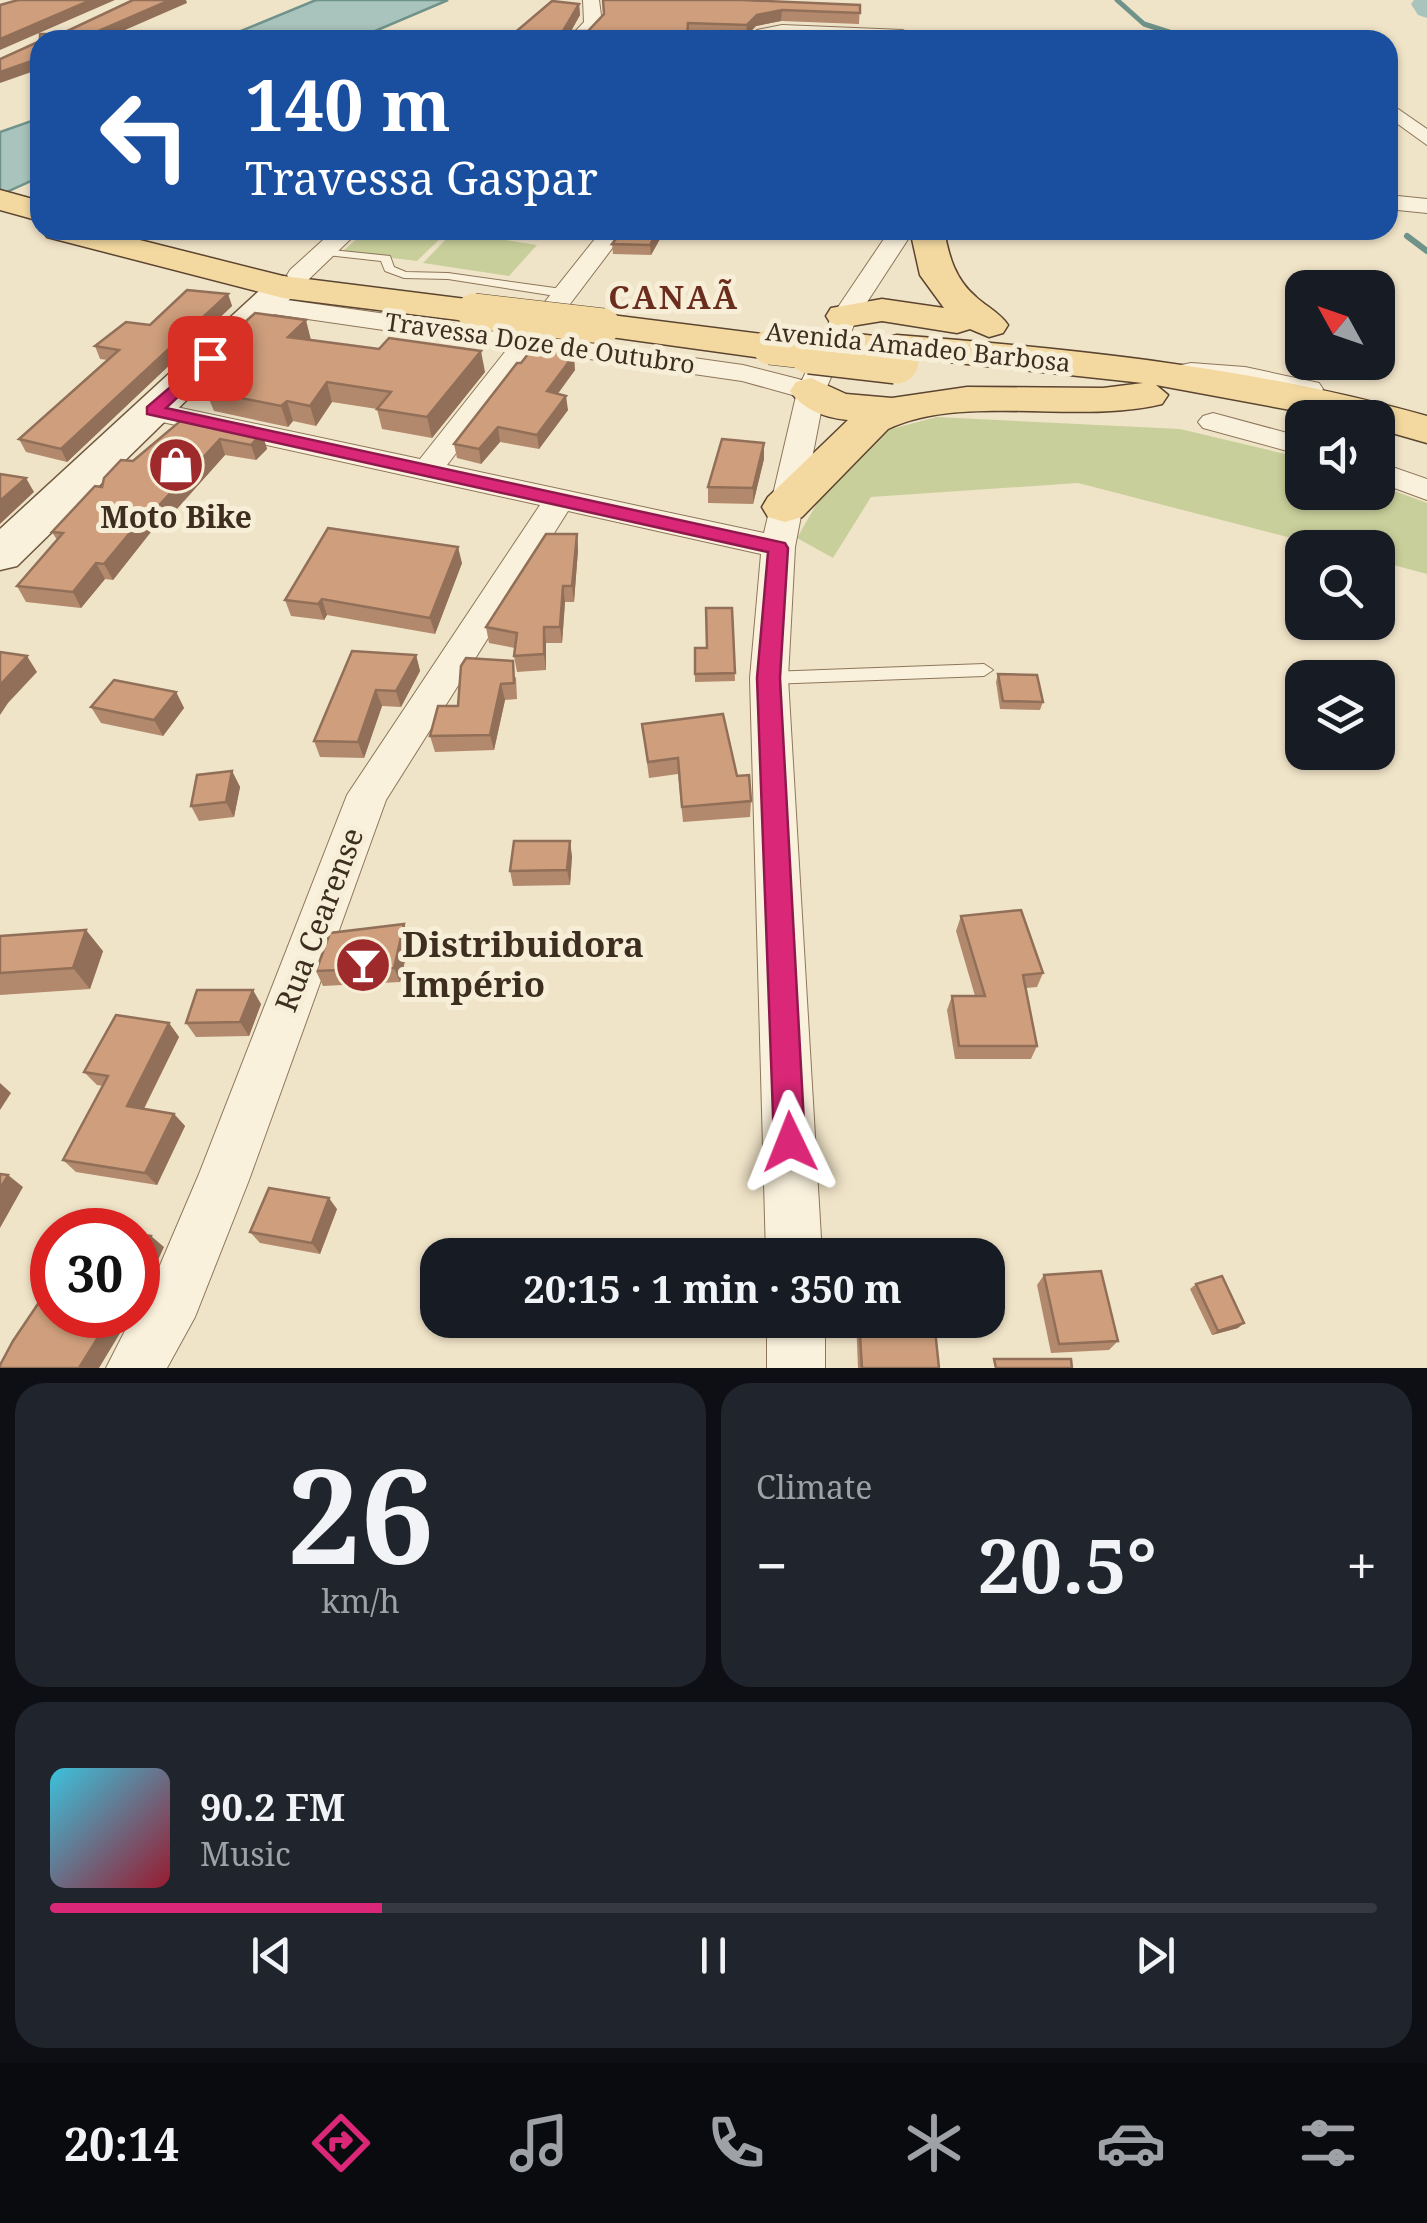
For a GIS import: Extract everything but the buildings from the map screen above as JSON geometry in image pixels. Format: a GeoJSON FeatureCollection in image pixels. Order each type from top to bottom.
{"type":"FeatureCollection","features":[{"type":"Feature","properties":{"kind":"main road"},"geometry":{"type":"LineString","coordinates":[[0,200],[30,208]]}},
{"type":"Feature","properties":{"kind":"main road"},"geometry":{"type":"LineString","coordinates":[[0,214],[30,222]]}},
{"type":"Feature","properties":{"kind":"main road","name":"Avenida Amadeo Barbosa"},"geometry":{"type":"LineString","coordinates":[[105,240],[293,280],[896,354],[1275,391],[1427,430]]}},
{"type":"Feature","properties":{"kind":"main road","name":"Avenida Amadeo Barbosa"},"geometry":{"type":"LineString","coordinates":[[149,240],[293,280]]}},
{"type":"Feature","properties":{"kind":"main road"},"geometry":{"type":"LineString","coordinates":[[930,240],[934,268],[945,290],[989,325]]}},
{"type":"Feature","properties":{"kind":"main road"},"geometry":{"type":"LineString","coordinates":[[845,316],[882,310],[989,325],[1176,379]]}},
{"type":"Feature","properties":{"kind":"main road"},"geometry":{"type":"LineString","coordinates":[[781,528],[873,420],[892,412],[967,400],[1103,401],[1176,379]]}},
{"type":"Feature","properties":{"kind":"main road","name":"Avenida Amadeo Barbosa"},"geometry":{"type":"LineString","coordinates":[[1176,379],[1285,411]]}},
{"type":"Feature","properties":{"kind":"main road"},"geometry":{"type":"LineString","coordinates":[[812,391],[836,406],[892,412]]}},
{"type":"Feature","properties":{"kind":"main road"},"geometry":{"type":"LineString","coordinates":[[1395,443],[1427,453]]}},
{"type":"Feature","properties":{"kind":"street"},"geometry":{"type":"LineString","coordinates":[[585,30],[593,22],[590,0]]}},
{"type":"Feature","properties":{"kind":"street"},"geometry":{"type":"LineString","coordinates":[[1398,116],[1427,139]]}},
{"type":"Feature","properties":{"kind":"street"},"geometry":{"type":"LineString","coordinates":[[1398,203],[1427,206]]}},
{"type":"Feature","properties":{"kind":"street"},"geometry":{"type":"LineString","coordinates":[[0,555],[337,240]]}},
{"type":"Feature","properties":{"kind":"street"},"geometry":{"type":"LineString","coordinates":[[425,473],[606,240]]}},
{"type":"Feature","properties":{"kind":"street"},"geometry":{"type":"LineString","coordinates":[[793,1238],[768,678],[781,528],[812,391],[845,316],[895,240]]}},
{"type":"Feature","properties":{"kind":"street","name":"Travessa Doze de Outubro"},"geometry":{"type":"LineString","coordinates":[[293,280],[525,340],[744,373],[812,391]]}},
{"type":"Feature","properties":{"kind":"street"},"geometry":{"type":"LineString","coordinates":[[1176,379],[1245,375],[1367,402],[1427,421]]}},
{"type":"Feature","properties":{"kind":"street"},"geometry":{"type":"LineString","coordinates":[[154,411],[425,473],[560,499],[781,528]]}},
{"type":"Feature","properties":{"kind":"street"},"geometry":{"type":"LineString","coordinates":[[1213,422],[1285,441]]}},
{"type":"Feature","properties":{"kind":"street"},"geometry":{"type":"LineString","coordinates":[[1395,478],[1427,490]]}},
{"type":"Feature","properties":{"kind":"street","name":"Rua Cearense"},"geometry":{"type":"LineString","coordinates":[[135,1368],[175,1297],[209,1213],[367,794],[560,499]]}},
{"type":"Feature","properties":{"kind":"street"},"geometry":{"type":"LineString","coordinates":[[796,1338],[796,1368]]}},
{"type":"Feature","properties":{"kind":"lane"},"geometry":{"type":"LineString","coordinates":[[293,280],[386,258],[389,269],[404,275],[448,276],[562,292]]}},
{"type":"Feature","properties":{"kind":"lane"},"geometry":{"type":"LineString","coordinates":[[768,678],[984,670]]}},
{"type":"Feature","properties":{"kind":"green space"},"geometry":{"type":"Polygon","coordinates":[[[356,240],[439,240],[417,261],[342,252],[356,240]]]}},
{"type":"Feature","properties":{"kind":"green space"},"geometry":{"type":"Polygon","coordinates":[[[445,240],[505,240],[537,245],[509,276],[423,263],[445,240]]]}},
{"type":"Feature","properties":{"kind":"green space"},"geometry":{"type":"Polygon","coordinates":[[[937,417],[1180,429],[1285,454],[1285,510],[1395,510],[1395,491],[1427,503],[1427,574],[1395,566],[1395,530],[1285,530],[1285,536],[1078,483],[871,497],[833,558],[797,538],[831,479],[872,434],[937,417]]]}},
{"type":"Feature","properties":{"kind":"water"},"geometry":{"type":"Polygon","coordinates":[[[316,0],[448,0],[378,30],[243,30],[316,0]]]}},
{"type":"Feature","properties":{"kind":"water"},"geometry":{"type":"Polygon","coordinates":[[[30,122],[30,182],[0,195],[0,132],[30,122]]]}},
{"type":"Feature","properties":{"kind":"waterway"},"geometry":{"type":"LineString","coordinates":[[1117,0],[1144,24],[1163,30]]}},
{"type":"Feature","properties":{"kind":"waterway"},"geometry":{"type":"LineString","coordinates":[[1427,4],[1427,10]]}},
{"type":"Feature","properties":{"kind":"waterway"},"geometry":{"type":"LineString","coordinates":[[1407,236],[1427,251]]}},
{"type":"Feature","properties":{"kind":"place","name":"Moto Bike"},"geometry":{"type":"Point","coordinates":[176,465]}},
{"type":"Feature","properties":{"kind":"place","name":"Distribuidora Império"},"geometry":{"type":"Point","coordinates":[363,965]}},
{"type":"Feature","properties":{"kind":"district","name":"CANAÃ"},"geometry":{"type":"Point","coordinates":[674,298]}},
{"type":"Feature","properties":{"kind":"route"},"geometry":{"type":"LineString","coordinates":[[210,358],[154,411],[778,548],[768,678],[790,1142]]}}]}
